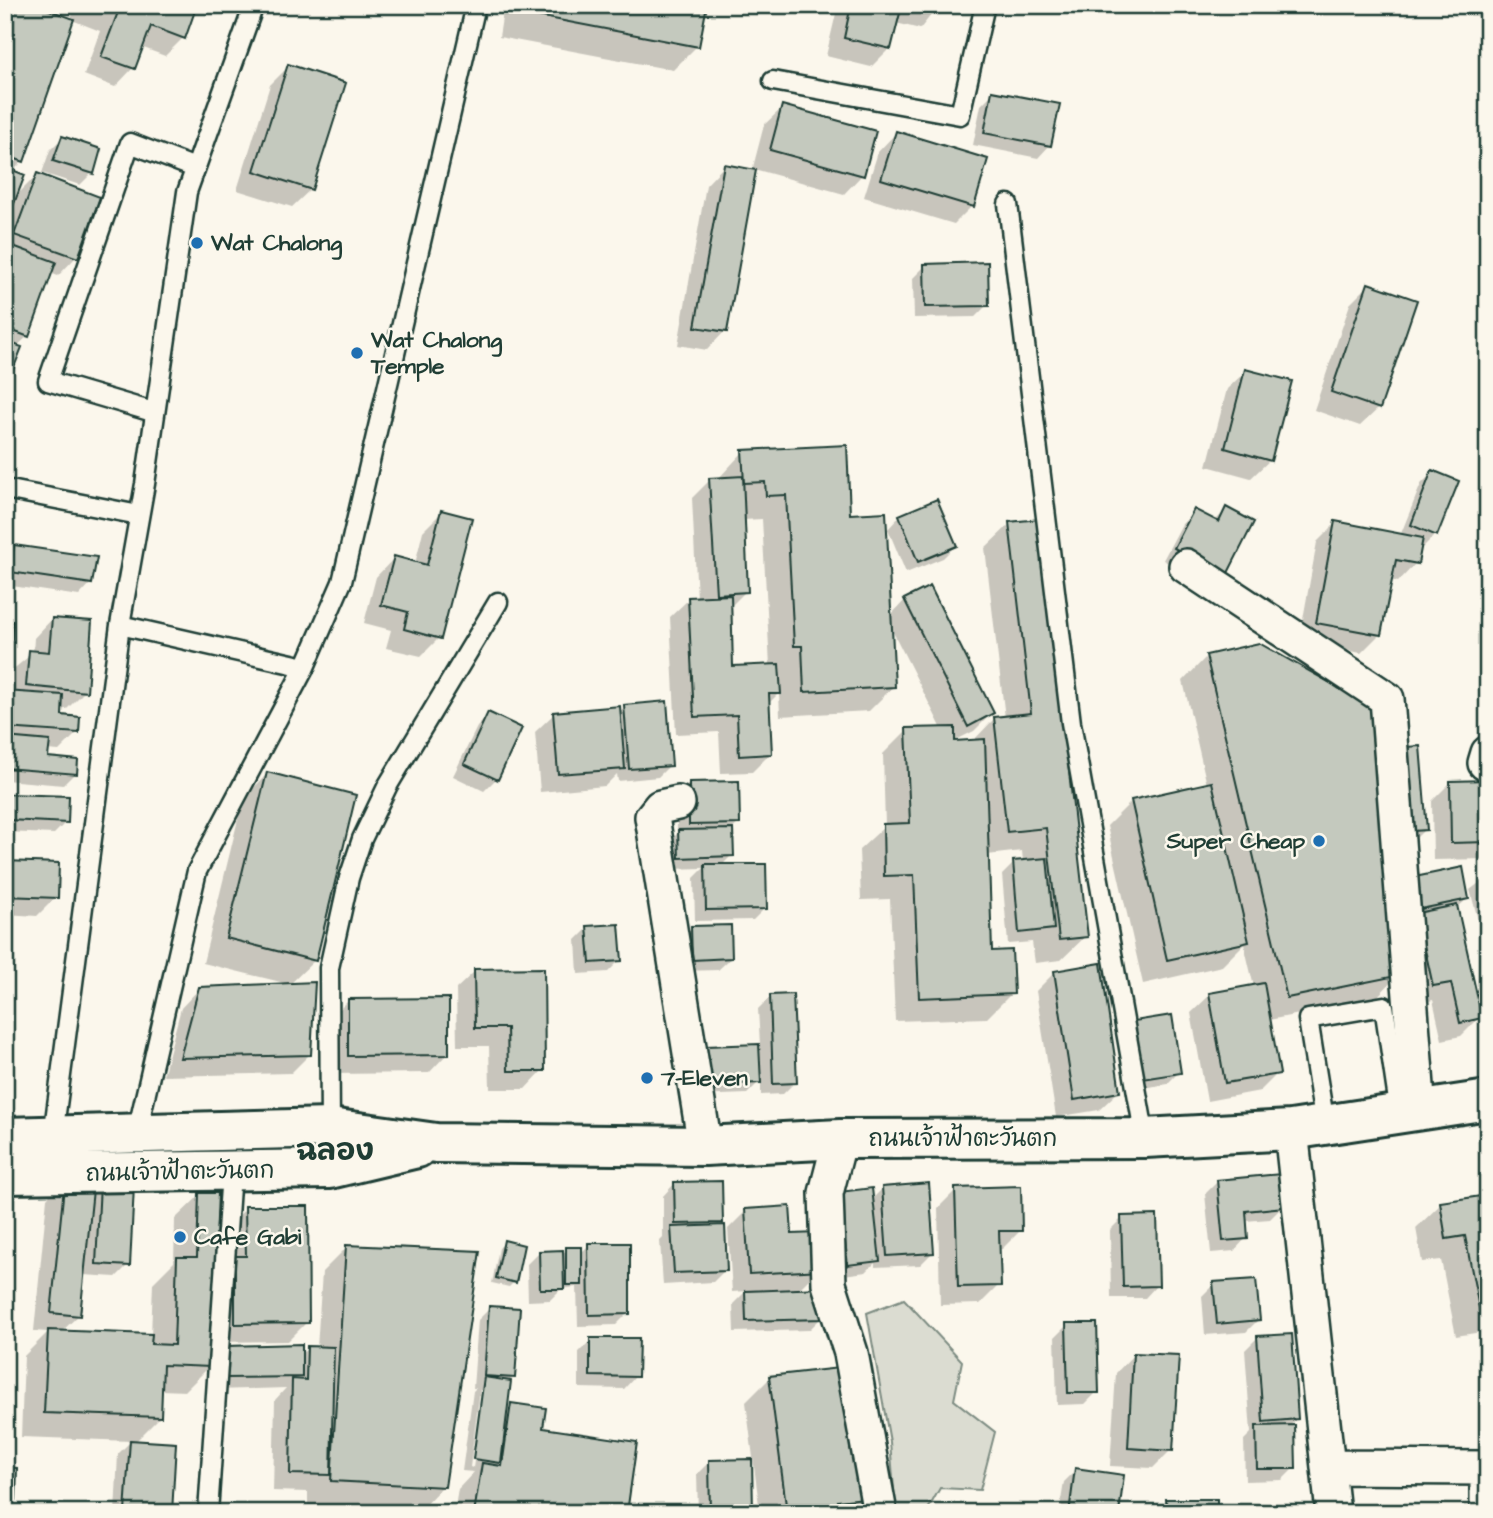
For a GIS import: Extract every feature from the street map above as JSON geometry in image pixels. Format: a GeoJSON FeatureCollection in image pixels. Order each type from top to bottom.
{"type":"FeatureCollection","features":[{"type":"Feature","properties":{"kind":"main road","name":"ถนนเจ้าฟ้าตะวันตก"},"geometry":{"type":"LineString","coordinates":[[5,1137],[330,1128],[436,1143],[705,1146],[840,1139],[1144,1138],[1308,1128],[1488,1100]]}},
{"type":"Feature","properties":{"kind":"main road"},"geometry":{"type":"LineString","coordinates":[[132,1174],[137,1132]]}},
{"type":"Feature","properties":{"kind":"main road"},"geometry":{"type":"LineString","coordinates":[[48,1174],[53,1136]]}},
{"type":"Feature","properties":{"kind":"main road","name":"ถนนเจ้าฟ้าตะวันตก"},"geometry":{"type":"LineString","coordinates":[[5,1174],[329,1170],[436,1143]]}},
{"type":"Feature","properties":{"kind":"street"},"geometry":{"type":"LineString","coordinates":[[1186,566],[1387,699],[1410,1113]]}},
{"type":"Feature","properties":{"kind":"street"},"geometry":{"type":"LineString","coordinates":[[678,803],[660,807],[652,817],[705,1146]]}},
{"type":"Feature","properties":{"kind":"street"},"geometry":{"type":"LineString","coordinates":[[1308,1128],[1333,1513]]}},
{"type":"Feature","properties":{"kind":"street"},"geometry":{"type":"LineString","coordinates":[[840,1139],[826,1193],[829,1284],[850,1353],[880,1513]]}},
{"type":"Feature","properties":{"kind":"street"},"geometry":{"type":"LineString","coordinates":[[1329,1468],[1487,1468],[1487,1513]]}},
{"type":"Feature","properties":{"kind":"lane"},"geometry":{"type":"LineString","coordinates":[[53,1136],[120,625],[187,192],[254,5]]}},
{"type":"Feature","properties":{"kind":"lane"},"geometry":{"type":"LineString","coordinates":[[137,1132],[197,871],[305,667],[342,582],[476,5]]}},
{"type":"Feature","properties":{"kind":"lane"},"geometry":{"type":"LineString","coordinates":[[773,81],[960,115],[985,5]]}},
{"type":"Feature","properties":{"kind":"lane"},"geometry":{"type":"LineString","coordinates":[[153,412],[48,381],[130,144],[195,168]]}},
{"type":"Feature","properties":{"kind":"lane"},"geometry":{"type":"LineString","coordinates":[[1008,204],[1071,723],[1144,1138]]}},
{"type":"Feature","properties":{"kind":"lane"},"geometry":{"type":"LineString","coordinates":[[5,489],[139,515]]}},
{"type":"Feature","properties":{"kind":"lane"},"geometry":{"type":"LineString","coordinates":[[330,1128],[329,968],[349,878],[362,839],[388,785],[499,602]]}},
{"type":"Feature","properties":{"kind":"lane"},"geometry":{"type":"LineString","coordinates":[[120,625],[305,667]]}},
{"type":"Feature","properties":{"kind":"lane"},"geometry":{"type":"LineString","coordinates":[[1308,1128],[1308,1020],[1384,1006],[1410,1113]]}},
{"type":"Feature","properties":{"kind":"lane"},"geometry":{"type":"LineString","coordinates":[[208,1513],[231,1172]]}},
{"type":"Feature","properties":{"kind":"shaded area"},"geometry":{"type":"Polygon","coordinates":[[[904,1299],[962,1361],[954,1400],[995,1432],[980,1490],[940,1488],[926,1513],[896,1513],[890,1442],[867,1313],[904,1299]]]}},
{"type":"Feature","properties":{"kind":"building"},"geometry":{"type":"Polygon","coordinates":[[[5,5],[36,5],[74,19],[24,162],[5,155],[5,5]]]}},
{"type":"Feature","properties":{"kind":"building"},"geometry":{"type":"Polygon","coordinates":[[[99,5],[197,5],[185,39],[151,26],[135,69],[101,57],[118,12],[99,5]]]}},
{"type":"Feature","properties":{"kind":"building"},"geometry":{"type":"Polygon","coordinates":[[[524,5],[707,5],[699,47],[522,13],[524,5]]]}},
{"type":"Feature","properties":{"kind":"building"},"geometry":{"type":"Polygon","coordinates":[[[851,5],[902,5],[891,49],[844,38],[851,5]]]}},
{"type":"Feature","properties":{"kind":"building"},"geometry":{"type":"Polygon","coordinates":[[[288,64],[346,83],[312,190],[254,171],[288,64]]]}},
{"type":"Feature","properties":{"kind":"building"},"geometry":{"type":"Polygon","coordinates":[[[992,91],[1060,104],[1051,146],[984,133],[992,91]]]}},
{"type":"Feature","properties":{"kind":"building"},"geometry":{"type":"Polygon","coordinates":[[[782,105],[876,131],[864,176],[770,150],[782,105]]]}},
{"type":"Feature","properties":{"kind":"building"},"geometry":{"type":"Polygon","coordinates":[[[896,131],[988,159],[974,207],[881,179],[896,131]]]}},
{"type":"Feature","properties":{"kind":"building"},"geometry":{"type":"Polygon","coordinates":[[[62,136],[101,149],[94,174],[53,161],[62,136]]]}},
{"type":"Feature","properties":{"kind":"building"},"geometry":{"type":"Polygon","coordinates":[[[724,164],[756,170],[727,332],[695,327],[724,164]]]}},
{"type":"Feature","properties":{"kind":"building"},"geometry":{"type":"Polygon","coordinates":[[[5,167],[25,175],[5,227],[5,167]]]}},
{"type":"Feature","properties":{"kind":"building"},"geometry":{"type":"Polygon","coordinates":[[[37,173],[100,197],[78,258],[14,235],[37,173]]]}},
{"type":"Feature","properties":{"kind":"building"},"geometry":{"type":"Polygon","coordinates":[[[13,246],[56,262],[29,337],[5,328],[5,268],[13,246]]]}},
{"type":"Feature","properties":{"kind":"building"},"geometry":{"type":"Polygon","coordinates":[[[988,262],[989,306],[925,307],[924,264],[988,262]]]}},
{"type":"Feature","properties":{"kind":"building"},"geometry":{"type":"Polygon","coordinates":[[[1368,283],[1417,300],[1380,409],[1331,392],[1368,283]]]}},
{"type":"Feature","properties":{"kind":"building"},"geometry":{"type":"Polygon","coordinates":[[[5,341],[22,347],[5,390],[5,341]]]}},
{"type":"Feature","properties":{"kind":"building"},"geometry":{"type":"Polygon","coordinates":[[[1245,369],[1292,381],[1271,461],[1225,448],[1245,369]]]}},
{"type":"Feature","properties":{"kind":"building"},"geometry":{"type":"Polygon","coordinates":[[[847,445],[850,514],[886,512],[895,687],[804,692],[802,646],[794,646],[786,495],[766,496],[765,482],[744,483],[742,450],[847,445]]]}},
{"type":"Feature","properties":{"kind":"building"},"geometry":{"type":"Polygon","coordinates":[[[1432,470],[1459,481],[1437,536],[1411,525],[1432,470]]]}},
{"type":"Feature","properties":{"kind":"building"},"geometry":{"type":"Polygon","coordinates":[[[743,476],[748,592],[716,594],[709,478],[743,476]]]}},
{"type":"Feature","properties":{"kind":"building"},"geometry":{"type":"Polygon","coordinates":[[[937,499],[957,546],[918,562],[899,515],[937,499]]]}},
{"type":"Feature","properties":{"kind":"building"},"geometry":{"type":"Polygon","coordinates":[[[1226,507],[1254,522],[1227,575],[1174,548],[1194,509],[1219,522],[1226,507]]]}},
{"type":"Feature","properties":{"kind":"building"},"geometry":{"type":"Polygon","coordinates":[[[441,510],[472,518],[441,639],[404,629],[408,612],[381,605],[394,556],[427,565],[441,510]]]}},
{"type":"Feature","properties":{"kind":"building"},"geometry":{"type":"Polygon","coordinates":[[[1040,519],[1088,937],[1059,940],[1046,828],[1007,832],[994,717],[1031,713],[1009,522],[1040,519]]]}},
{"type":"Feature","properties":{"kind":"building"},"geometry":{"type":"Polygon","coordinates":[[[1335,521],[1423,538],[1418,564],[1396,560],[1381,635],[1316,623],[1335,521]]]}},
{"type":"Feature","properties":{"kind":"building"},"geometry":{"type":"Polygon","coordinates":[[[14,545],[97,557],[92,584],[10,572],[14,545]]]}},
{"type":"Feature","properties":{"kind":"building"},"geometry":{"type":"Polygon","coordinates":[[[930,586],[994,713],[968,727],[904,599],[930,586]]]}},
{"type":"Feature","properties":{"kind":"building"},"geometry":{"type":"Polygon","coordinates":[[[731,595],[733,666],[779,664],[781,694],[769,694],[772,754],[739,756],[737,715],[694,717],[688,597],[731,595]]]}},
{"type":"Feature","properties":{"kind":"building"},"geometry":{"type":"Polygon","coordinates":[[[52,618],[92,621],[87,692],[26,686],[29,650],[49,652],[52,618]]]}},
{"type":"Feature","properties":{"kind":"building"},"geometry":{"type":"Polygon","coordinates":[[[5,621],[13,621],[12,642],[5,642],[5,621]]]}},
{"type":"Feature","properties":{"kind":"building","name":"Super Cheap"},"geometry":{"type":"Polygon","coordinates":[[[1259,643],[1373,707],[1401,975],[1287,998],[1206,655],[1259,643]]]}},
{"type":"Feature","properties":{"kind":"building"},"geometry":{"type":"Polygon","coordinates":[[[5,691],[63,695],[62,715],[80,717],[79,733],[5,728],[5,691]]]}},
{"type":"Feature","properties":{"kind":"building"},"geometry":{"type":"Polygon","coordinates":[[[667,701],[672,766],[629,769],[624,705],[667,701]]]}},
{"type":"Feature","properties":{"kind":"building"},"geometry":{"type":"Polygon","coordinates":[[[620,706],[625,769],[558,774],[553,712],[620,706]]]}},
{"type":"Feature","properties":{"kind":"building"},"geometry":{"type":"Polygon","coordinates":[[[488,712],[522,728],[498,780],[464,764],[488,712]]]}},
{"type":"Feature","properties":{"kind":"building"},"geometry":{"type":"Polygon","coordinates":[[[955,727],[955,741],[985,739],[992,951],[1012,950],[1014,994],[919,998],[914,875],[884,876],[883,824],[910,823],[906,728],[955,727]]]}},
{"type":"Feature","properties":{"kind":"building"},"geometry":{"type":"Polygon","coordinates":[[[5,737],[50,741],[48,757],[78,760],[77,774],[5,768],[5,737]]]}},
{"type":"Feature","properties":{"kind":"building"},"geometry":{"type":"Polygon","coordinates":[[[1420,746],[1427,830],[1398,832],[1392,748],[1420,746]]]}},
{"type":"Feature","properties":{"kind":"building"},"geometry":{"type":"Polygon","coordinates":[[[267,772],[356,795],[316,961],[226,938],[267,772]]]}},
{"type":"Feature","properties":{"kind":"building"},"geometry":{"type":"Polygon","coordinates":[[[1488,780],[1488,842],[1451,843],[1450,781],[1488,780]]]}},
{"type":"Feature","properties":{"kind":"building"},"geometry":{"type":"Polygon","coordinates":[[[739,781],[740,824],[689,825],[689,782],[739,781]]]}},
{"type":"Feature","properties":{"kind":"building"},"geometry":{"type":"Polygon","coordinates":[[[1212,782],[1249,942],[1167,960],[1131,800],[1212,782]]]}},
{"type":"Feature","properties":{"kind":"building"},"geometry":{"type":"Polygon","coordinates":[[[9,794],[69,796],[68,823],[8,820],[9,794]]]}},
{"type":"Feature","properties":{"kind":"building"},"geometry":{"type":"Polygon","coordinates":[[[733,829],[734,856],[679,858],[678,830],[733,829]]]}},
{"type":"Feature","properties":{"kind":"building"},"geometry":{"type":"Polygon","coordinates":[[[1047,858],[1054,929],[1019,933],[1013,861],[1047,858]]]}},
{"type":"Feature","properties":{"kind":"building"},"geometry":{"type":"Polygon","coordinates":[[[5,861],[59,863],[58,898],[5,896],[5,861]]]}},
{"type":"Feature","properties":{"kind":"building"},"geometry":{"type":"Polygon","coordinates":[[[705,864],[766,864],[767,909],[706,910],[705,864]]]}},
{"type":"Feature","properties":{"kind":"building"},"geometry":{"type":"Polygon","coordinates":[[[1463,867],[1469,899],[1416,910],[1410,878],[1463,867]]]}},
{"type":"Feature","properties":{"kind":"building"},"geometry":{"type":"Polygon","coordinates":[[[1457,905],[1482,1018],[1460,1023],[1451,983],[1433,986],[1417,913],[1457,905]]]}},
{"type":"Feature","properties":{"kind":"building"},"geometry":{"type":"Polygon","coordinates":[[[619,924],[622,961],[590,963],[587,926],[619,924]]]}},
{"type":"Feature","properties":{"kind":"building"},"geometry":{"type":"Polygon","coordinates":[[[731,925],[732,958],[692,960],[691,926],[731,925]]]}},
{"type":"Feature","properties":{"kind":"building"},"geometry":{"type":"Polygon","coordinates":[[[1101,963],[1120,1092],[1074,1100],[1054,971],[1101,963]]]}},
{"type":"Feature","properties":{"kind":"building"},"geometry":{"type":"Polygon","coordinates":[[[544,968],[545,1071],[508,1071],[507,1028],[475,1028],[474,969],[544,968]]]}},
{"type":"Feature","properties":{"kind":"building"},"geometry":{"type":"Polygon","coordinates":[[[315,982],[311,1055],[180,1058],[199,987],[315,982]]]}},
{"type":"Feature","properties":{"kind":"building"},"geometry":{"type":"Polygon","coordinates":[[[1264,983],[1280,1074],[1225,1083],[1209,993],[1264,983]]]}},
{"type":"Feature","properties":{"kind":"building"},"geometry":{"type":"Polygon","coordinates":[[[793,994],[797,1083],[773,1084],[770,995],[793,994]]]}},
{"type":"Feature","properties":{"kind":"building"},"geometry":{"type":"Polygon","coordinates":[[[449,998],[449,1055],[348,1056],[348,999],[449,998]]]}},
{"type":"Feature","properties":{"kind":"building"},"geometry":{"type":"Polygon","coordinates":[[[1172,1015],[1181,1073],[1142,1079],[1134,1021],[1172,1015]]]}},
{"type":"Feature","properties":{"kind":"building"},"geometry":{"type":"Polygon","coordinates":[[[759,1044],[761,1083],[708,1085],[706,1046],[759,1044]]]}},
{"type":"Feature","properties":{"kind":"building"},"geometry":{"type":"Polygon","coordinates":[[[1281,1174],[1284,1207],[1246,1211],[1248,1239],[1223,1241],[1217,1180],[1281,1174]]]}},
{"type":"Feature","properties":{"kind":"building"},"geometry":{"type":"Polygon","coordinates":[[[65,1177],[94,1180],[80,1316],[51,1313],[65,1177]]]}},
{"type":"Feature","properties":{"kind":"building"},"geometry":{"type":"Polygon","coordinates":[[[722,1181],[723,1223],[675,1224],[674,1182],[722,1181]]]}},
{"type":"Feature","properties":{"kind":"building"},"geometry":{"type":"Polygon","coordinates":[[[929,1183],[934,1253],[887,1256],[882,1187],[929,1183]]]}},
{"type":"Feature","properties":{"kind":"building"},"geometry":{"type":"Polygon","coordinates":[[[100,1184],[134,1186],[130,1266],[96,1264],[100,1184]]]}},
{"type":"Feature","properties":{"kind":"building"},"geometry":{"type":"Polygon","coordinates":[[[1021,1186],[1022,1231],[999,1231],[1001,1286],[958,1287],[955,1188],[1021,1186]]]}},
{"type":"Feature","properties":{"kind":"building"},"geometry":{"type":"Polygon","coordinates":[[[872,1188],[880,1261],[848,1265],[839,1192],[872,1188]]]}},
{"type":"Feature","properties":{"kind":"building"},"geometry":{"type":"Polygon","coordinates":[[[199,1193],[218,1193],[211,1367],[163,1365],[161,1417],[44,1413],[48,1330],[152,1334],[151,1344],[174,1345],[177,1257],[197,1257],[199,1193]]]}},
{"type":"Feature","properties":{"kind":"building"},"geometry":{"type":"Polygon","coordinates":[[[1488,1195],[1488,1311],[1480,1313],[1465,1236],[1446,1239],[1440,1202],[1488,1195]]]}},
{"type":"Feature","properties":{"kind":"building"},"geometry":{"type":"Polygon","coordinates":[[[245,1206],[308,1206],[309,1323],[235,1324],[235,1256],[246,1256],[245,1206]]]}},
{"type":"Feature","properties":{"kind":"building"},"geometry":{"type":"Polygon","coordinates":[[[790,1206],[792,1234],[818,1233],[821,1270],[749,1274],[745,1209],[790,1206]]]}},
{"type":"Feature","properties":{"kind":"building"},"geometry":{"type":"Polygon","coordinates":[[[1157,1215],[1159,1286],[1123,1287],[1121,1216],[1157,1215]]]}},
{"type":"Feature","properties":{"kind":"building"},"geometry":{"type":"Polygon","coordinates":[[[725,1225],[727,1271],[674,1273],[671,1227],[725,1225]]]}},
{"type":"Feature","properties":{"kind":"building"},"geometry":{"type":"Polygon","coordinates":[[[504,1240],[524,1245],[516,1283],[496,1278],[504,1240]]]}},
{"type":"Feature","properties":{"kind":"building"},"geometry":{"type":"Polygon","coordinates":[[[588,1243],[630,1243],[630,1314],[589,1315],[588,1243]]]}},
{"type":"Feature","properties":{"kind":"building"},"geometry":{"type":"Polygon","coordinates":[[[346,1245],[480,1251],[445,1487],[331,1481],[346,1245]]]}},
{"type":"Feature","properties":{"kind":"building"},"geometry":{"type":"Polygon","coordinates":[[[566,1247],[582,1247],[582,1285],[566,1285],[566,1247]]]}},
{"type":"Feature","properties":{"kind":"building"},"geometry":{"type":"Polygon","coordinates":[[[563,1250],[564,1289],[540,1289],[539,1251],[563,1250]]]}},
{"type":"Feature","properties":{"kind":"building"},"geometry":{"type":"Polygon","coordinates":[[[1256,1279],[1260,1320],[1217,1324],[1213,1282],[1256,1279]]]}},
{"type":"Feature","properties":{"kind":"building"},"geometry":{"type":"Polygon","coordinates":[[[821,1288],[823,1319],[746,1321],[745,1291],[821,1288]]]}},
{"type":"Feature","properties":{"kind":"building"},"geometry":{"type":"Polygon","coordinates":[[[489,1306],[520,1308],[515,1378],[484,1376],[489,1306]]]}},
{"type":"Feature","properties":{"kind":"building"},"geometry":{"type":"Polygon","coordinates":[[[1066,1323],[1097,1323],[1099,1393],[1068,1393],[1066,1323]]]}},
{"type":"Feature","properties":{"kind":"building"},"geometry":{"type":"Polygon","coordinates":[[[1292,1334],[1298,1419],[1263,1422],[1257,1336],[1292,1334]]]}},
{"type":"Feature","properties":{"kind":"building"},"geometry":{"type":"Polygon","coordinates":[[[590,1338],[639,1338],[638,1377],[590,1376],[590,1338]]]}},
{"type":"Feature","properties":{"kind":"building"},"geometry":{"type":"Polygon","coordinates":[[[302,1344],[302,1377],[227,1378],[226,1346],[302,1344]]]}},
{"type":"Feature","properties":{"kind":"building"},"geometry":{"type":"Polygon","coordinates":[[[307,1346],[334,1347],[331,1475],[290,1474],[292,1379],[306,1380],[307,1346]]]}},
{"type":"Feature","properties":{"kind":"building"},"geometry":{"type":"Polygon","coordinates":[[[1133,1353],[1179,1355],[1173,1451],[1128,1448],[1133,1353]]]}},
{"type":"Feature","properties":{"kind":"building"},"geometry":{"type":"Polygon","coordinates":[[[848,1367],[865,1498],[838,1501],[840,1513],[787,1513],[769,1376],[848,1367]]]}},
{"type":"Feature","properties":{"kind":"building"},"geometry":{"type":"Polygon","coordinates":[[[484,1377],[511,1381],[501,1463],[473,1459],[484,1377]]]}},
{"type":"Feature","properties":{"kind":"building"},"geometry":{"type":"Polygon","coordinates":[[[511,1403],[546,1408],[543,1428],[637,1442],[627,1513],[474,1513],[482,1463],[502,1466],[511,1403]]]}},
{"type":"Feature","properties":{"kind":"building"},"geometry":{"type":"Polygon","coordinates":[[[1295,1425],[1296,1469],[1257,1469],[1256,1426],[1295,1425]]]}},
{"type":"Feature","properties":{"kind":"building"},"geometry":{"type":"Polygon","coordinates":[[[130,1440],[176,1443],[172,1513],[125,1512],[130,1440]]]}},
{"type":"Feature","properties":{"kind":"building"},"geometry":{"type":"Polygon","coordinates":[[[752,1459],[753,1513],[710,1513],[709,1460],[752,1459]]]}},
{"type":"Feature","properties":{"kind":"building"},"geometry":{"type":"Polygon","coordinates":[[[5,1467],[17,1468],[16,1500],[5,1499],[5,1467]]]}},
{"type":"Feature","properties":{"kind":"building"},"geometry":{"type":"Polygon","coordinates":[[[1075,1468],[1124,1475],[1119,1513],[1069,1513],[1075,1468]]]}},
{"type":"Feature","properties":{"kind":"building"},"geometry":{"type":"Polygon","coordinates":[[[1166,1499],[1217,1499],[1217,1513],[1167,1513],[1166,1499]]]}},
{"type":"Feature","properties":{"kind":"place","name":"Wat Chalong"},"geometry":{"type":"Point","coordinates":[197,243]}},
{"type":"Feature","properties":{"kind":"place","name":"Wat Chalong Temple"},"geometry":{"type":"Point","coordinates":[357,353]}},
{"type":"Feature","properties":{"kind":"place","name":"Super Cheap"},"geometry":{"type":"Point","coordinates":[1319,841]}},
{"type":"Feature","properties":{"kind":"place","name":"7-Eleven"},"geometry":{"type":"Point","coordinates":[647,1078]}},
{"type":"Feature","properties":{"kind":"place","name":"Cafe Gabi"},"geometry":{"type":"Point","coordinates":[180,1237]}},
{"type":"Feature","properties":{"kind":"district","name":"ฉลอง"},"geometry":{"type":"Point","coordinates":[335,1151]}}]}
